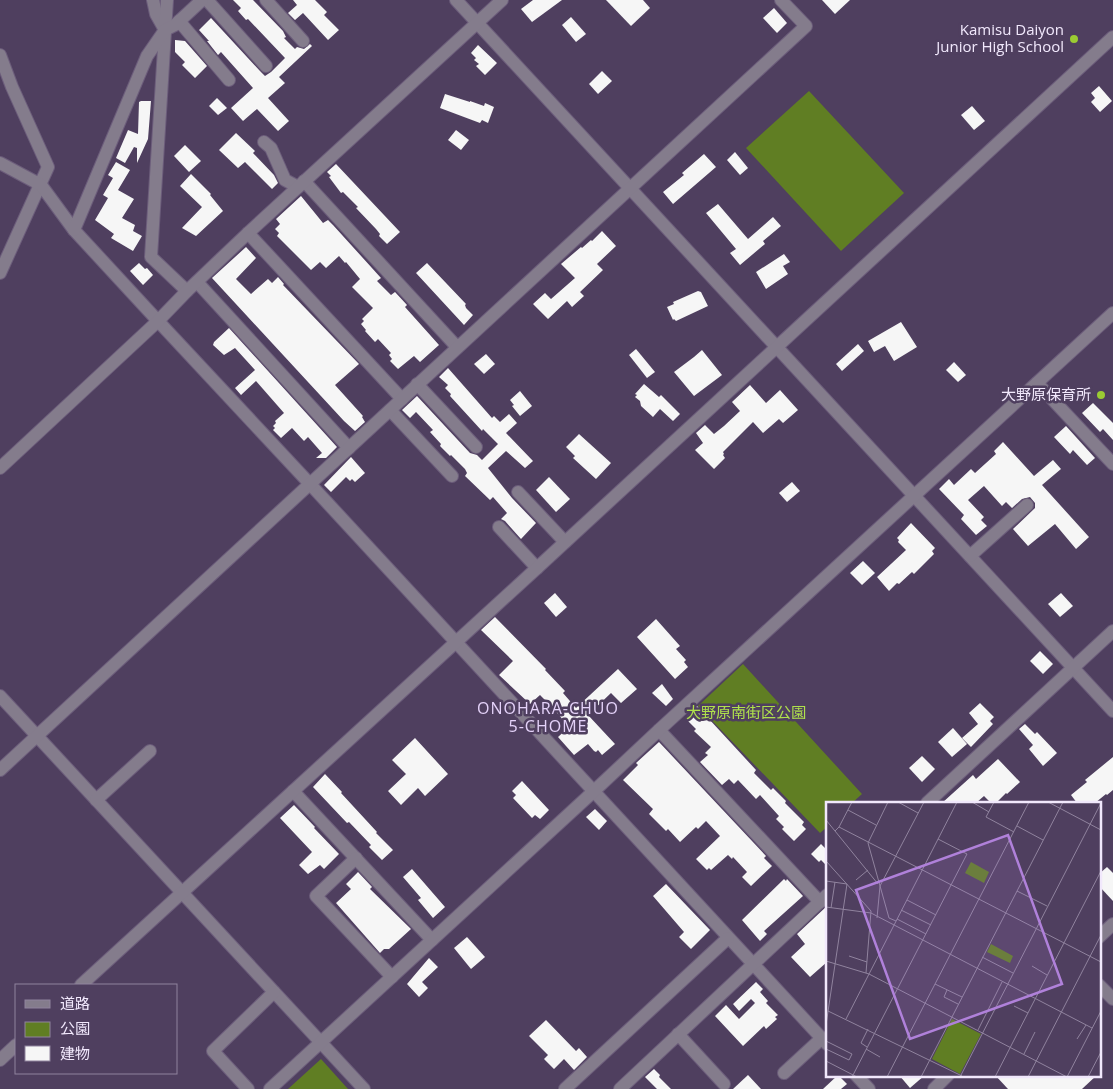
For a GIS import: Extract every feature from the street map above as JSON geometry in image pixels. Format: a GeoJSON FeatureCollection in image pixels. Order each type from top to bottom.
{"type":"FeatureCollection","features":[{"type":"Feature","properties":{"kind":"street"},"geometry":{"type":"LineString","coordinates":[[154,0],[156,14],[165,30]]}},
{"type":"Feature","properties":{"kind":"street"},"geometry":{"type":"LineString","coordinates":[[167,0],[151,256],[186,291]]}},
{"type":"Feature","properties":{"kind":"street"},"geometry":{"type":"LineString","coordinates":[[74,230],[147,56],[165,30],[179,21],[202,0]]}},
{"type":"Feature","properties":{"kind":"street"},"geometry":{"type":"LineString","coordinates":[[206,0],[266,66]]}},
{"type":"Feature","properties":{"kind":"street"},"geometry":{"type":"LineString","coordinates":[[266,0],[303,41]]}},
{"type":"Feature","properties":{"kind":"street"},"geometry":{"type":"LineString","coordinates":[[456,0],[1113,711]]}},
{"type":"Feature","properties":{"kind":"street"},"geometry":{"type":"LineString","coordinates":[[0,468],[158,322],[186,291],[248,233],[502,0]]}},
{"type":"Feature","properties":{"kind":"street"},"geometry":{"type":"LineString","coordinates":[[0,770],[806,26],[781,0]]}},
{"type":"Feature","properties":{"kind":"street"},"geometry":{"type":"LineString","coordinates":[[179,21],[229,80]]}},
{"type":"Feature","properties":{"kind":"street"},"geometry":{"type":"LineString","coordinates":[[82,984],[566,542],[1113,37]]}},
{"type":"Feature","properties":{"kind":"street"},"geometry":{"type":"LineString","coordinates":[[0,55],[48,166],[0,273]]}},
{"type":"Feature","properties":{"kind":"street"},"geometry":{"type":"LineString","coordinates":[[264,142],[271,148],[285,180],[301,184],[457,347]]}},
{"type":"Feature","properties":{"kind":"street"},"geometry":{"type":"LineString","coordinates":[[0,163],[41,185],[74,230],[158,322],[824,1041],[784,1073]]}},
{"type":"Feature","properties":{"kind":"street"},"geometry":{"type":"LineString","coordinates":[[248,233],[402,398]]}},
{"type":"Feature","properties":{"kind":"street"},"geometry":{"type":"LineString","coordinates":[[197,282],[349,448]]}},
{"type":"Feature","properties":{"kind":"street"},"geometry":{"type":"LineString","coordinates":[[270,1089],[1113,313]]}},
{"type":"Feature","properties":{"kind":"street"},"geometry":{"type":"LineString","coordinates":[[1037,383],[1113,464]]}},
{"type":"Feature","properties":{"kind":"street"},"geometry":{"type":"LineString","coordinates":[[417,384],[476,447]]}},
{"type":"Feature","properties":{"kind":"street"},"geometry":{"type":"LineString","coordinates":[[390,410],[452,476]]}},
{"type":"Feature","properties":{"kind":"street"},"geometry":{"type":"LineString","coordinates":[[518,492],[566,542]]}},
{"type":"Feature","properties":{"kind":"street"},"geometry":{"type":"LineString","coordinates":[[970,556],[1027,506]]}},
{"type":"Feature","properties":{"kind":"street"},"geometry":{"type":"LineString","coordinates":[[499,527],[537,568]]}},
{"type":"Feature","properties":{"kind":"street"},"geometry":{"type":"LineString","coordinates":[[928,802],[1113,631]]}},
{"type":"Feature","properties":{"kind":"street"},"geometry":{"type":"LineString","coordinates":[[0,696],[364,1089]]}},
{"type":"Feature","properties":{"kind":"street"},"geometry":{"type":"LineString","coordinates":[[620,1089],[823,899],[659,730]]}},
{"type":"Feature","properties":{"kind":"street"},"geometry":{"type":"LineString","coordinates":[[96,800],[150,751]]}},
{"type":"Feature","properties":{"kind":"street"},"geometry":{"type":"LineString","coordinates":[[293,791],[432,940]]}},
{"type":"Feature","properties":{"kind":"street"},"geometry":{"type":"LineString","coordinates":[[356,858],[316,896],[392,977]]}},
{"type":"Feature","properties":{"kind":"street"},"geometry":{"type":"LineString","coordinates":[[1100,935],[1113,924]]}},
{"type":"Feature","properties":{"kind":"street"},"geometry":{"type":"LineString","coordinates":[[565,1089],[728,938]]}},
{"type":"Feature","properties":{"kind":"street"},"geometry":{"type":"LineString","coordinates":[[1100,986],[1113,999]]}},
{"type":"Feature","properties":{"kind":"street"},"geometry":{"type":"LineString","coordinates":[[248,1089],[212,1051],[274,992]]}},
{"type":"Feature","properties":{"kind":"street"},"geometry":{"type":"LineString","coordinates":[[678,1034],[724,1084]]}},
{"type":"Feature","properties":{"kind":"street"},"geometry":{"type":"LineString","coordinates":[[0,1060],[15,1045]]}},
{"type":"Feature","properties":{"kind":"street"},"geometry":{"type":"LineString","coordinates":[[857,1076],[869,1089]]}},
{"type":"Feature","properties":{"kind":"street"},"geometry":{"type":"LineString","coordinates":[[934,1089],[947,1076]]}},
{"type":"Feature","properties":{"kind":"green space"},"geometry":{"type":"Polygon","coordinates":[[[809,91],[904,193],[841,251],[746,148],[809,91]]]}},
{"type":"Feature","properties":{"kind":"green space","name":"大野原南街区公園"},"geometry":{"type":"Polygon","coordinates":[[[743,664],[862,794],[853,802],[826,802],[826,828],[820,833],[698,706],[743,664]]]}},
{"type":"Feature","properties":{"kind":"green space"},"geometry":{"type":"Polygon","coordinates":[[[321,1059],[348,1089],[288,1089],[321,1059]]]}},
{"type":"Feature","properties":{"kind":"building"},"geometry":{"type":"Polygon","coordinates":[[[233,0],[253,0],[283,31],[286,37],[284,38],[295,49],[297,47],[304,49],[310,44],[312,46],[279,77],[285,83],[268,98],[289,121],[278,131],[257,109],[243,121],[231,108],[253,88],[221,52],[218,55],[199,30],[211,18],[265,76],[271,72],[285,58],[248,19],[246,20],[238,11],[241,8],[233,0]]]}},
{"type":"Feature","properties":{"kind":"building"},"geometry":{"type":"Polygon","coordinates":[[[293,0],[315,0],[327,12],[324,15],[339,30],[328,40],[303,13],[295,20],[288,13],[297,5],[293,0]]]}},
{"type":"Feature","properties":{"kind":"building"},"geometry":{"type":"Polygon","coordinates":[[[533,0],[562,0],[532,22],[521,9],[533,0]]]}},
{"type":"Feature","properties":{"kind":"building"},"geometry":{"type":"Polygon","coordinates":[[[606,0],[643,0],[650,8],[631,26],[606,0]]]}},
{"type":"Feature","properties":{"kind":"building"},"geometry":{"type":"Polygon","coordinates":[[[822,0],[850,0],[835,14],[822,0]]]}},
{"type":"Feature","properties":{"kind":"building"},"geometry":{"type":"Polygon","coordinates":[[[774,8],[787,23],[777,33],[763,18],[774,8]]]}},
{"type":"Feature","properties":{"kind":"building"},"geometry":{"type":"Polygon","coordinates":[[[571,17],[586,34],[576,42],[562,25],[571,17]]]}},
{"type":"Feature","properties":{"kind":"building"},"geometry":{"type":"Polygon","coordinates":[[[175,40],[185,41],[207,66],[195,78],[182,65],[185,62],[175,52],[175,40]]]}},
{"type":"Feature","properties":{"kind":"building"},"geometry":{"type":"Polygon","coordinates":[[[478,45],[497,63],[485,75],[476,66],[479,64],[474,60],[476,58],[471,53],[478,45]]]}},
{"type":"Feature","properties":{"kind":"building"},"geometry":{"type":"Polygon","coordinates":[[[602,71],[612,81],[598,94],[589,84],[602,71]]]}},
{"type":"Feature","properties":{"kind":"building"},"geometry":{"type":"Polygon","coordinates":[[[1099,86],[1112,101],[1100,112],[1091,102],[1095,98],[1091,93],[1099,86]]]}},
{"type":"Feature","properties":{"kind":"building"},"geometry":{"type":"Polygon","coordinates":[[[445,94],[484,106],[485,103],[494,107],[488,123],[482,120],[480,123],[440,108],[445,94]]]}},
{"type":"Feature","properties":{"kind":"building"},"geometry":{"type":"Polygon","coordinates":[[[217,98],[227,108],[218,115],[209,106],[217,98]]]}},
{"type":"Feature","properties":{"kind":"building"},"geometry":{"type":"Polygon","coordinates":[[[151,101],[148,139],[137,163],[137,148],[134,147],[125,163],[116,158],[128,130],[138,134],[139,102],[151,101]]]}},
{"type":"Feature","properties":{"kind":"building"},"geometry":{"type":"Polygon","coordinates":[[[972,106],[985,121],[974,130],[961,115],[972,106]]]}},
{"type":"Feature","properties":{"kind":"building"},"geometry":{"type":"Polygon","coordinates":[[[456,130],[469,140],[461,150],[448,140],[456,130]]]}},
{"type":"Feature","properties":{"kind":"building"},"geometry":{"type":"Polygon","coordinates":[[[236,133],[255,151],[253,153],[274,175],[278,183],[272,189],[245,162],[238,168],[219,150],[236,133]]]}},
{"type":"Feature","properties":{"kind":"building"},"geometry":{"type":"Polygon","coordinates":[[[185,145],[201,161],[189,172],[174,156],[185,145]]]}},
{"type":"Feature","properties":{"kind":"building"},"geometry":{"type":"Polygon","coordinates":[[[735,152],[748,168],[740,175],[727,160],[735,152]]]}},
{"type":"Feature","properties":{"kind":"building"},"geometry":{"type":"Polygon","coordinates":[[[704,154],[716,167],[673,204],[663,192],[684,175],[682,173],[704,154]]]}},
{"type":"Feature","properties":{"kind":"building"},"geometry":{"type":"Polygon","coordinates":[[[116,162],[130,170],[118,190],[134,199],[122,218],[135,225],[133,231],[142,236],[133,251],[111,238],[114,234],[95,220],[108,198],[103,195],[113,178],[108,175],[116,162]]]}},
{"type":"Feature","properties":{"kind":"building"},"geometry":{"type":"Polygon","coordinates":[[[336,164],[400,232],[387,244],[356,208],[358,207],[343,192],[341,193],[329,177],[331,176],[327,172],[336,164]]]}},
{"type":"Feature","properties":{"kind":"building"},"geometry":{"type":"Polygon","coordinates":[[[191,174],[211,194],[223,211],[196,236],[182,228],[202,207],[180,186],[191,174]]]}},
{"type":"Feature","properties":{"kind":"building"},"geometry":{"type":"Polygon","coordinates":[[[301,196],[323,223],[328,220],[333,225],[381,278],[377,281],[391,295],[395,292],[407,305],[405,307],[439,345],[420,362],[414,356],[398,369],[390,361],[392,359],[389,355],[391,353],[378,339],[375,342],[365,331],[361,324],[364,321],[362,319],[373,308],[352,287],[360,279],[346,262],[339,256],[326,268],[320,262],[311,270],[277,236],[279,233],[275,229],[280,224],[276,219],[301,196]]]}},
{"type":"Feature","properties":{"kind":"building"},"geometry":{"type":"Polygon","coordinates":[[[718,204],[748,239],[773,217],[781,226],[763,241],[765,244],[740,265],[730,253],[736,249],[706,213],[718,204]]]}},
{"type":"Feature","properties":{"kind":"building"},"geometry":{"type":"Polygon","coordinates":[[[602,231],[616,246],[597,264],[603,270],[580,292],[584,296],[572,307],[567,301],[548,319],[533,304],[545,293],[551,299],[575,278],[561,264],[581,247],[592,241],[602,231]]]}},
{"type":"Feature","properties":{"kind":"building"},"geometry":{"type":"Polygon","coordinates":[[[246,247],[256,258],[236,279],[251,294],[268,279],[272,283],[278,277],[283,285],[359,364],[335,385],[363,416],[365,422],[355,431],[212,278],[246,247]]]}},
{"type":"Feature","properties":{"kind":"building"},"geometry":{"type":"Polygon","coordinates":[[[784,254],[790,262],[783,266],[788,274],[766,289],[756,272],[784,254]]]}},
{"type":"Feature","properties":{"kind":"building"},"geometry":{"type":"Polygon","coordinates":[[[139,263],[153,275],[143,285],[130,271],[139,263]]]}},
{"type":"Feature","properties":{"kind":"building"},"geometry":{"type":"Polygon","coordinates":[[[427,263],[466,304],[466,308],[473,315],[464,325],[416,273],[427,263]]]}},
{"type":"Feature","properties":{"kind":"building"},"geometry":{"type":"Polygon","coordinates":[[[698,291],[701,292],[708,306],[676,321],[673,320],[667,307],[674,304],[673,302],[698,291]]]}},
{"type":"Feature","properties":{"kind":"building"},"geometry":{"type":"Polygon","coordinates":[[[901,322],[917,347],[894,361],[885,346],[874,352],[868,341],[901,322]]]}},
{"type":"Feature","properties":{"kind":"building"},"geometry":{"type":"Polygon","coordinates":[[[229,328],[337,447],[326,458],[316,458],[322,453],[308,437],[304,441],[292,428],[281,438],[273,430],[275,428],[273,426],[276,423],[275,421],[284,413],[256,381],[241,395],[235,388],[255,370],[235,348],[224,355],[213,345],[229,328]]]}},
{"type":"Feature","properties":{"kind":"building"},"geometry":{"type":"Polygon","coordinates":[[[858,344],[864,351],[842,371],[836,364],[858,344]]]}},
{"type":"Feature","properties":{"kind":"building"},"geometry":{"type":"Polygon","coordinates":[[[636,349],[655,372],[647,378],[629,355],[636,349]]]}},
{"type":"Feature","properties":{"kind":"building"},"geometry":{"type":"Polygon","coordinates":[[[702,350],[722,375],[694,396],[674,372],[702,350]]]}},
{"type":"Feature","properties":{"kind":"building"},"geometry":{"type":"Polygon","coordinates":[[[486,354],[495,364],[484,374],[474,364],[486,354]]]}},
{"type":"Feature","properties":{"kind":"building"},"geometry":{"type":"Polygon","coordinates":[[[954,362],[966,375],[958,382],[946,370],[954,362]]]}},
{"type":"Feature","properties":{"kind":"building"},"geometry":{"type":"Polygon","coordinates":[[[448,368],[492,418],[494,416],[500,422],[509,414],[517,423],[506,433],[533,461],[525,468],[506,451],[488,468],[512,498],[536,523],[521,539],[501,519],[507,513],[493,497],[490,500],[465,476],[467,473],[465,469],[440,446],[441,444],[430,432],[433,430],[416,412],[410,418],[402,410],[417,396],[470,453],[477,455],[482,460],[498,444],[483,429],[482,431],[450,396],[451,394],[445,388],[448,385],[439,377],[448,368]]]}},
{"type":"Feature","properties":{"kind":"building"},"geometry":{"type":"Polygon","coordinates":[[[644,384],[659,397],[661,395],[680,414],[673,421],[660,409],[653,417],[641,406],[635,394],[644,384]]]}},
{"type":"Feature","properties":{"kind":"building"},"geometry":{"type":"Polygon","coordinates":[[[750,385],[766,403],[780,390],[798,410],[783,423],[779,419],[763,433],[753,422],[723,452],[725,458],[714,469],[695,450],[703,443],[696,433],[705,425],[714,434],[724,426],[740,411],[732,402],[750,385]]]}},
{"type":"Feature","properties":{"kind":"building"},"geometry":{"type":"Polygon","coordinates":[[[520,391],[532,406],[520,416],[510,400],[520,391]]]}},
{"type":"Feature","properties":{"kind":"building"},"geometry":{"type":"Polygon","coordinates":[[[1093,403],[1113,423],[1113,440],[1103,429],[1100,432],[1082,413],[1093,403]]]}},
{"type":"Feature","properties":{"kind":"building"},"geometry":{"type":"Polygon","coordinates":[[[1066,426],[1095,458],[1087,465],[1073,450],[1070,454],[1054,437],[1066,426]]]}},
{"type":"Feature","properties":{"kind":"building"},"geometry":{"type":"Polygon","coordinates":[[[579,434],[611,463],[596,479],[573,458],[575,456],[566,447],[579,434]]]}},
{"type":"Feature","properties":{"kind":"building"},"geometry":{"type":"Polygon","coordinates":[[[1003,442],[1034,476],[1053,460],[1061,469],[1042,485],[1089,537],[1076,549],[1055,524],[1028,546],[1013,529],[1035,508],[1035,503],[1030,497],[1022,499],[1012,508],[1006,502],[1002,506],[984,486],[968,500],[984,517],[981,520],[987,526],[976,535],[961,519],[964,515],[939,489],[949,479],[954,485],[971,469],[975,473],[996,454],[994,451],[1003,442]]]}},
{"type":"Feature","properties":{"kind":"building"},"geometry":{"type":"Polygon","coordinates":[[[351,457],[365,473],[355,482],[352,479],[350,481],[346,477],[331,492],[324,485],[351,457]]]}},
{"type":"Feature","properties":{"kind":"building"},"geometry":{"type":"Polygon","coordinates":[[[549,477],[570,499],[556,512],[536,490],[549,477]]]}},
{"type":"Feature","properties":{"kind":"building"},"geometry":{"type":"Polygon","coordinates":[[[792,482],[800,491],[787,502],[779,493],[792,482]]]}},
{"type":"Feature","properties":{"kind":"building"},"geometry":{"type":"Polygon","coordinates":[[[911,523],[935,548],[932,551],[934,554],[914,574],[912,572],[889,591],[877,577],[906,550],[898,542],[897,538],[911,523]]]}},
{"type":"Feature","properties":{"kind":"building"},"geometry":{"type":"Polygon","coordinates":[[[863,561],[875,573],[862,585],[850,573],[863,561]]]}},
{"type":"Feature","properties":{"kind":"building"},"geometry":{"type":"Polygon","coordinates":[[[555,593],[567,607],[556,617],[544,603],[555,593]]]}},
{"type":"Feature","properties":{"kind":"building"},"geometry":{"type":"Polygon","coordinates":[[[1061,593],[1073,606],[1060,617],[1048,604],[1061,593]]]}},
{"type":"Feature","properties":{"kind":"building"},"geometry":{"type":"Polygon","coordinates":[[[495,617],[546,669],[565,691],[563,693],[576,708],[618,669],[637,689],[621,703],[611,693],[588,715],[615,744],[602,755],[598,750],[594,751],[588,744],[574,755],[558,737],[569,727],[553,708],[540,695],[530,704],[499,675],[513,661],[481,630],[495,617]]]}},
{"type":"Feature","properties":{"kind":"building"},"geometry":{"type":"Polygon","coordinates":[[[656,619],[680,646],[676,649],[686,660],[684,662],[688,667],[675,679],[637,637],[656,619]]]}},
{"type":"Feature","properties":{"kind":"building"},"geometry":{"type":"Polygon","coordinates":[[[1040,651],[1053,664],[1043,674],[1030,661],[1040,651]]]}},
{"type":"Feature","properties":{"kind":"building"},"geometry":{"type":"Polygon","coordinates":[[[662,684],[673,699],[666,706],[652,693],[662,684]]]}},
{"type":"Feature","properties":{"kind":"building"},"geometry":{"type":"Polygon","coordinates":[[[980,703],[994,717],[990,721],[993,724],[971,747],[962,738],[978,724],[969,713],[980,703]]]}},
{"type":"Feature","properties":{"kind":"building"},"geometry":{"type":"Polygon","coordinates":[[[697,706],[756,770],[754,773],[771,790],[773,788],[804,822],[802,825],[806,829],[794,841],[782,829],[784,827],[776,819],[779,816],[760,795],[756,799],[738,780],[734,784],[729,779],[722,785],[700,762],[708,755],[705,753],[711,747],[694,731],[696,729],[685,718],[697,706]]]}},
{"type":"Feature","properties":{"kind":"building"},"geometry":{"type":"Polygon","coordinates":[[[1025,724],[1035,734],[1037,732],[1057,753],[1043,766],[1029,749],[1033,745],[1019,729],[1025,724]]]}},
{"type":"Feature","properties":{"kind":"building"},"geometry":{"type":"Polygon","coordinates":[[[953,728],[967,744],[952,757],[938,742],[953,728]]]}},
{"type":"Feature","properties":{"kind":"building"},"geometry":{"type":"Polygon","coordinates":[[[415,738],[448,774],[425,796],[418,788],[401,805],[388,791],[406,774],[392,760],[415,738]]]}},
{"type":"Feature","properties":{"kind":"building"},"geometry":{"type":"Polygon","coordinates":[[[659,742],[766,856],[764,858],[772,866],[751,886],[742,877],[747,872],[733,857],[732,859],[728,855],[711,870],[709,868],[707,870],[696,859],[720,836],[706,821],[698,829],[696,827],[680,842],[668,829],[666,831],[649,814],[653,809],[623,780],[638,765],[636,763],[659,742]]]}},
{"type":"Feature","properties":{"kind":"building"},"geometry":{"type":"Polygon","coordinates":[[[922,756],[935,769],[922,782],[909,768],[922,756]]]}},
{"type":"Feature","properties":{"kind":"building"},"geometry":{"type":"Polygon","coordinates":[[[1113,757],[1113,790],[1107,795],[1096,802],[1076,802],[1071,795],[1087,782],[1085,780],[1113,757]]]}},
{"type":"Feature","properties":{"kind":"building"},"geometry":{"type":"Polygon","coordinates":[[[998,759],[1020,782],[997,802],[990,802],[984,796],[977,802],[943,802],[973,775],[976,779],[998,759]]]}},
{"type":"Feature","properties":{"kind":"building"},"geometry":{"type":"Polygon","coordinates":[[[325,774],[393,850],[382,860],[369,847],[371,845],[313,787],[325,774]]]}},
{"type":"Feature","properties":{"kind":"building"},"geometry":{"type":"Polygon","coordinates":[[[522,781],[549,810],[540,819],[535,815],[532,818],[513,798],[516,795],[512,791],[522,781]]]}},
{"type":"Feature","properties":{"kind":"building"},"geometry":{"type":"Polygon","coordinates":[[[294,805],[339,854],[324,869],[320,865],[308,874],[299,865],[312,852],[280,818],[294,805]]]}},
{"type":"Feature","properties":{"kind":"building"},"geometry":{"type":"Polygon","coordinates":[[[595,809],[607,821],[599,830],[586,817],[595,809]]]}},
{"type":"Feature","properties":{"kind":"building"},"geometry":{"type":"Polygon","coordinates":[[[821,844],[826,849],[826,865],[821,860],[819,862],[811,854],[821,844]]]}},
{"type":"Feature","properties":{"kind":"building"},"geometry":{"type":"Polygon","coordinates":[[[1107,867],[1113,873],[1113,901],[1100,887],[1100,873],[1107,867]]]}},
{"type":"Feature","properties":{"kind":"building"},"geometry":{"type":"Polygon","coordinates":[[[412,869],[445,907],[433,918],[418,900],[421,898],[403,877],[412,869]]]}},
{"type":"Feature","properties":{"kind":"building"},"geometry":{"type":"Polygon","coordinates":[[[358,872],[372,887],[370,889],[411,929],[389,949],[384,949],[380,953],[336,903],[351,889],[346,884],[358,872]]]}},
{"type":"Feature","properties":{"kind":"building"},"geometry":{"type":"Polygon","coordinates":[[[784,879],[786,881],[787,879],[803,896],[764,931],[767,934],[760,941],[742,920],[784,879]]]}},
{"type":"Feature","properties":{"kind":"building"},"geometry":{"type":"Polygon","coordinates":[[[666,884],[710,930],[691,949],[679,937],[684,932],[653,896],[666,884]]]}},
{"type":"Feature","properties":{"kind":"building"},"geometry":{"type":"Polygon","coordinates":[[[826,907],[826,963],[810,977],[791,957],[805,944],[797,934],[826,907]]]}},
{"type":"Feature","properties":{"kind":"building"},"geometry":{"type":"Polygon","coordinates":[[[467,937],[485,957],[471,969],[454,948],[467,937]]]}},
{"type":"Feature","properties":{"kind":"building"},"geometry":{"type":"Polygon","coordinates":[[[429,958],[438,967],[422,982],[428,988],[419,997],[407,984],[429,958]]]}},
{"type":"Feature","properties":{"kind":"building"},"geometry":{"type":"Polygon","coordinates":[[[756,982],[763,989],[760,992],[768,1001],[766,1003],[778,1015],[775,1017],[777,1019],[766,1029],[764,1026],[743,1046],[715,1016],[726,1005],[739,1019],[755,1003],[751,999],[739,1011],[733,1004],[756,982]]]}},
{"type":"Feature","properties":{"kind":"building"},"geometry":{"type":"Polygon","coordinates":[[[546,1020],[576,1051],[579,1048],[587,1057],[574,1070],[564,1059],[554,1069],[544,1059],[548,1055],[529,1036],[546,1020]]]}},
{"type":"Feature","properties":{"kind":"building"},"geometry":{"type":"Polygon","coordinates":[[[654,1069],[671,1089],[657,1089],[645,1077],[654,1069]]]}},
{"type":"Feature","properties":{"kind":"building"},"geometry":{"type":"Polygon","coordinates":[[[748,1075],[761,1089],[733,1089],[748,1075]]]}},
{"type":"Feature","properties":{"kind":"building"},"geometry":{"type":"Polygon","coordinates":[[[837,1076],[847,1084],[841,1089],[823,1089],[837,1076]]]}},
{"type":"Feature","properties":{"kind":"building"},"geometry":{"type":"Polygon","coordinates":[[[900,1076],[924,1076],[910,1088],[900,1076]]]}},
{"type":"Feature","properties":{"kind":"building"},"geometry":{"type":"Polygon","coordinates":[[[996,1076],[1096,1076],[1082,1089],[1008,1089],[996,1076]]]}},
{"type":"Feature","properties":{"kind":"place","name":"Kamisu Daiyon Junior High School"},"geometry":{"type":"Point","coordinates":[1074,39]}},
{"type":"Feature","properties":{"kind":"place","name":"大野原保育所"},"geometry":{"type":"Point","coordinates":[1101,395]}},
{"type":"Feature","properties":{"kind":"district","name":"ONOHARA-CHUO 5-CHOME"},"geometry":{"type":"Point","coordinates":[548,717]}}]}
